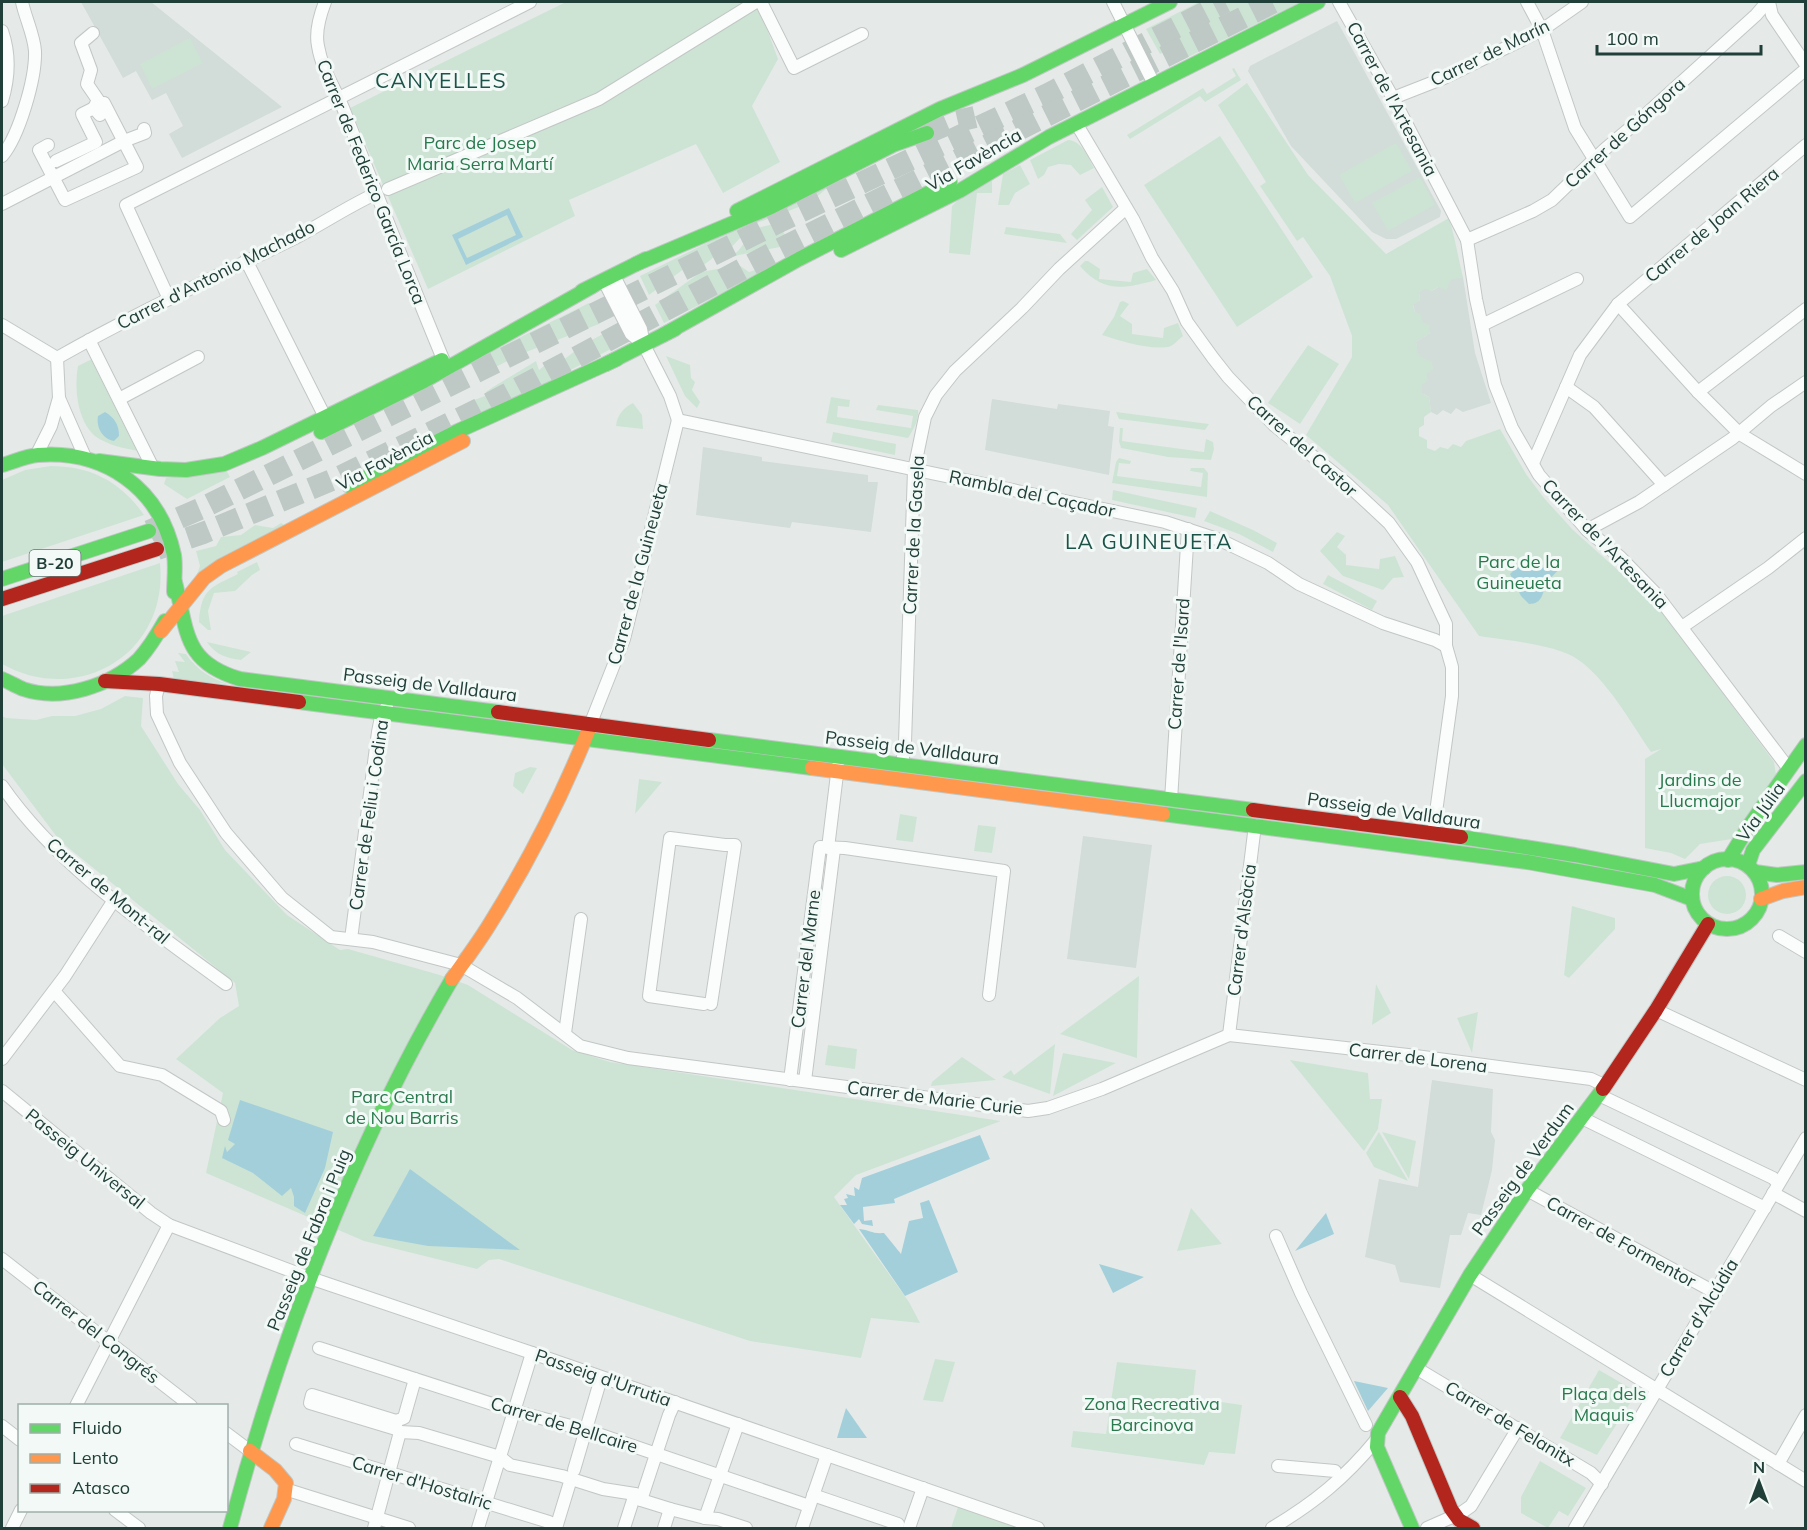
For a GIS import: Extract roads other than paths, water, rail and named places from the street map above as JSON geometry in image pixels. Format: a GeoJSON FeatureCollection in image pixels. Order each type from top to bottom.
{"type":"FeatureCollection","features":[{"type":"Feature","properties":{"kind":"main road"},"geometry":{"type":"LineString","coordinates":[[321,432],[424,381],[604,281],[766,196],[940,109],[1023,75],[1170,2]]}},
{"type":"Feature","properties":{"kind":"main road","name":"Via Favència"},"geometry":{"type":"LineString","coordinates":[[105,681],[136,662],[204,578],[221,566],[644,345],[961,190],[1049,137],[1318,2]]}},
{"type":"Feature","properties":{"kind":"main road"},"geometry":{"type":"LineString","coordinates":[[636,264],[771,207],[893,145],[927,133]]}},
{"type":"Feature","properties":{"kind":"main road"},"geometry":{"type":"LineString","coordinates":[[663,336],[799,259],[950,182]]}},
{"type":"Feature","properties":{"kind":"main road"},"geometry":{"type":"LineString","coordinates":[[2,465],[38,454],[59,453],[153,468],[186,470],[224,464],[243,457],[604,281]]}},
{"type":"Feature","properties":{"kind":"main road"},"geometry":{"type":"LineString","coordinates":[[349,486],[458,431],[617,359]]}},
{"type":"Feature","properties":{"kind":"main road"},"geometry":{"type":"LineString","coordinates":[[99,461],[124,475],[135,485],[154,507],[170,540],[175,564],[175,582],[172,601],[161,631]]}},
{"type":"Feature","properties":{"kind":"main road","name":"B-20"},"geometry":{"type":"LineString","coordinates":[[2,579],[149,531]]}},
{"type":"Feature","properties":{"kind":"main road","name":"B-20"},"geometry":{"type":"LineString","coordinates":[[2,599],[157,549]]}},
{"type":"Feature","properties":{"kind":"main road","name":"Passeig de Valldaura"},"geometry":{"type":"LineString","coordinates":[[175,582],[189,639],[196,654],[204,664],[225,676],[1257,810],[1432,841],[1527,862],[1655,885],[1692,899]]}},
{"type":"Feature","properties":{"kind":"main road"},"geometry":{"type":"LineString","coordinates":[[2,679],[28,689],[53,692],[84,688],[105,681]]}},
{"type":"Feature","properties":{"kind":"main road","name":"Passeig de Valldaura"},"geometry":{"type":"LineString","coordinates":[[105,681],[159,684],[1255,825],[1575,855],[1674,874],[1704,868]]}},
{"type":"Feature","properties":{"kind":"main road","name":"Passeig de Fabra i Puig"},"geometry":{"type":"LineString","coordinates":[[230,1528],[250,1451],[310,1278],[382,1111],[461,965],[489,926],[522,869],[574,767],[590,725]]}},
{"type":"Feature","properties":{"kind":"main road","name":"Via Júlia"},"geometry":{"type":"LineString","coordinates":[[1728,860],[1806,745]]}},
{"type":"Feature","properties":{"kind":"main road"},"geometry":{"type":"LineString","coordinates":[[1789,769],[1806,779]]}},
{"type":"Feature","properties":{"kind":"main road","name":"Via Júlia"},"geometry":{"type":"LineString","coordinates":[[1752,869],[1753,850],[1806,779]]}},
{"type":"Feature","properties":{"kind":"main road"},"geometry":{"type":"LineString","coordinates":[[1255,825],[1257,810]]}},
{"type":"Feature","properties":{"kind":"main road"},"geometry":{"type":"LineString","coordinates":[[1752,869],[1761,884],[1759,907],[1752,918],[1738,927],[1729,929],[1708,924],[1698,913],[1692,899],[1694,882],[1704,868],[1717,861],[1728,860],[1777,875],[1806,872]]}},
{"type":"Feature","properties":{"kind":"main road"},"geometry":{"type":"LineString","coordinates":[[1761,899],[1783,891],[1806,887]]}},
{"type":"Feature","properties":{"kind":"main road","name":"Passeig de Verdum"},"geometry":{"type":"LineString","coordinates":[[1376,1440],[1470,1275],[1527,1190],[1603,1091],[1708,924]]}},
{"type":"Feature","properties":{"kind":"main road"},"geometry":{"type":"LineString","coordinates":[[1400,1397],[1412,1416],[1455,1516],[1473,1528]]}},
{"type":"Feature","properties":{"kind":"main road"},"geometry":{"type":"LineString","coordinates":[[1376,1440],[1379,1453],[1412,1528]]}},
{"type":"Feature","properties":{"kind":"main road"},"geometry":{"type":"LineString","coordinates":[[250,1451],[286,1480],[288,1490],[272,1528]]}},
{"type":"Feature","properties":{"kind":"street"},"geometry":{"type":"LineString","coordinates":[[2,156],[9,147],[30,87],[35,50],[22,2]]}},
{"type":"Feature","properties":{"kind":"street","name":"Carrer de Federico García Lorca"},"geometry":{"type":"LineString","coordinates":[[325,2],[319,20],[317,44],[325,71],[339,96],[375,194],[443,359]]}},
{"type":"Feature","properties":{"kind":"street"},"geometry":{"type":"LineString","coordinates":[[169,299],[126,205],[530,2]]}},
{"type":"Feature","properties":{"kind":"street"},"geometry":{"type":"LineString","coordinates":[[388,189],[599,99],[756,2]]}},
{"type":"Feature","properties":{"kind":"street"},"geometry":{"type":"LineString","coordinates":[[761,2],[794,68],[862,34]]}},
{"type":"Feature","properties":{"kind":"street"},"geometry":{"type":"LineString","coordinates":[[1113,2],[1154,84]]}},
{"type":"Feature","properties":{"kind":"street","name":"Carrer de l'Artesania"},"geometry":{"type":"LineString","coordinates":[[1339,2],[1393,98],[1467,240],[1495,385],[1512,428],[1551,490],[1587,530],[1620,557],[1656,594],[1789,769]]}},
{"type":"Feature","properties":{"kind":"street"},"geometry":{"type":"LineString","coordinates":[[1527,2],[1542,30],[1575,128],[1630,217],[1806,67],[1772,15],[1768,2]]}},
{"type":"Feature","properties":{"kind":"street","name":"Carrer de Marín"},"geometry":{"type":"LineString","coordinates":[[1393,98],[1444,78],[1542,30],[1582,2]]}},
{"type":"Feature","properties":{"kind":"street","name":"Carrer de Góngora"},"geometry":{"type":"LineString","coordinates":[[1467,240],[1533,211],[1552,200],[1594,158],[1768,2]]}},
{"type":"Feature","properties":{"kind":"street"},"geometry":{"type":"LineString","coordinates":[[2,31],[6,45],[8,73],[2,101]]}},
{"type":"Feature","properties":{"kind":"street"},"geometry":{"type":"LineString","coordinates":[[48,146],[39,150],[52,179],[65,200],[137,166],[124,141],[101,111],[98,100],[87,84],[91,70],[81,44],[93,33]]}},
{"type":"Feature","properties":{"kind":"street"},"geometry":{"type":"LineString","coordinates":[[56,162],[96,142],[82,114],[112,109],[122,121]]}},
{"type":"Feature","properties":{"kind":"street","name":"Carrer del Castor"},"geometry":{"type":"LineString","coordinates":[[1076,123],[1173,291],[1188,322],[1228,377],[1274,425],[1346,483],[1389,523],[1417,562],[1446,624],[1446,646],[1452,667],[1452,696],[1432,841]]}},
{"type":"Feature","properties":{"kind":"street"},"geometry":{"type":"LineString","coordinates":[[2,204],[124,141],[145,133],[144,129]]}},
{"type":"Feature","properties":{"kind":"street","name":"Carrer de Joan Riera"},"geometry":{"type":"LineString","coordinates":[[1533,463],[1580,355],[1618,304],[1806,145]]}},
{"type":"Feature","properties":{"kind":"street","name":"Carrer d'Antonio Machado"},"geometry":{"type":"LineString","coordinates":[[57,358],[246,260],[297,237],[375,194]]}},
{"type":"Feature","properties":{"kind":"street","name":"Carrer de la Gasela"},"geometry":{"type":"LineString","coordinates":[[902,765],[905,742],[914,470],[925,417],[936,396],[955,371],[1022,308],[1059,269],[1126,208]]}},
{"type":"Feature","properties":{"kind":"street"},"geometry":{"type":"LineString","coordinates":[[246,260],[325,417]]}},
{"type":"Feature","properties":{"kind":"street"},"geometry":{"type":"LineString","coordinates":[[1482,325],[1577,279]]}},
{"type":"Feature","properties":{"kind":"street"},"geometry":{"type":"LineString","coordinates":[[604,281],[631,334],[644,345],[670,396],[678,420]]}},
{"type":"Feature","properties":{"kind":"street"},"geometry":{"type":"LineString","coordinates":[[1618,304],[1698,392],[1740,434],[1806,474]]}},
{"type":"Feature","properties":{"kind":"street"},"geometry":{"type":"LineString","coordinates":[[1698,392],[1806,309]]}},
{"type":"Feature","properties":{"kind":"street"},"geometry":{"type":"LineString","coordinates":[[2,325],[57,358],[59,398],[51,426],[38,454]]}},
{"type":"Feature","properties":{"kind":"street"},"geometry":{"type":"LineString","coordinates":[[89,340],[153,468]]}},
{"type":"Feature","properties":{"kind":"street"},"geometry":{"type":"LineString","coordinates":[[119,399],[198,357]]}},
{"type":"Feature","properties":{"kind":"street"},"geometry":{"type":"LineString","coordinates":[[1587,530],[1639,501],[1740,434],[1771,405],[1806,382]]}},
{"type":"Feature","properties":{"kind":"street"},"geometry":{"type":"LineString","coordinates":[[1566,387],[1594,407],[1664,485]]}},
{"type":"Feature","properties":{"kind":"street"},"geometry":{"type":"LineString","coordinates":[[59,398],[85,457]]}},
{"type":"Feature","properties":{"kind":"street","name":"Rambla del Caçador"},"geometry":{"type":"LineString","coordinates":[[678,420],[1166,522],[1220,540],[1268,563],[1299,584],[1383,623],[1435,640],[1446,646]]}},
{"type":"Feature","properties":{"kind":"street","name":"Carrer de la Guineueta"},"geometry":{"type":"LineString","coordinates":[[590,725],[624,639],[678,420]]}},
{"type":"Feature","properties":{"kind":"street","name":"Carrer de l'Isard"},"geometry":{"type":"LineString","coordinates":[[1171,800],[1188,529]]}},
{"type":"Feature","properties":{"kind":"street"},"geometry":{"type":"LineString","coordinates":[[1682,627],[1768,568],[1806,538]]}},
{"type":"Feature","properties":{"kind":"street","name":"Carrer de Marie Curie"},"geometry":{"type":"LineString","coordinates":[[159,684],[156,702],[158,718],[180,763],[226,833],[282,898],[331,937],[392,946],[461,965],[517,998],[580,1046],[628,1058],[1028,1111],[1048,1108],[1102,1089],[1229,1035]]}},
{"type":"Feature","properties":{"kind":"street","name":"Carrer de Feliu i Codina"},"geometry":{"type":"LineString","coordinates":[[351,939],[382,712],[400,700]]}},
{"type":"Feature","properties":{"kind":"street","name":"Carrer del Marne"},"geometry":{"type":"LineString","coordinates":[[804,1081],[831,848],[839,757]]}},
{"type":"Feature","properties":{"kind":"street","name":"Carrer de Mont-ral"},"geometry":{"type":"LineString","coordinates":[[2,786],[57,852],[114,900],[226,984]]}},
{"type":"Feature","properties":{"kind":"street","name":"Carrer d'Alsàcia"},"geometry":{"type":"LineString","coordinates":[[1229,1035],[1255,825]]}},
{"type":"Feature","properties":{"kind":"street"},"geometry":{"type":"LineString","coordinates":[[670,838],[735,845],[707,1004],[650,996],[670,838]]}},
{"type":"Feature","properties":{"kind":"street","name":"Carrer del Marne"},"geometry":{"type":"LineString","coordinates":[[790,1080],[820,847],[831,848]]}},
{"type":"Feature","properties":{"kind":"street"},"geometry":{"type":"LineString","coordinates":[[831,848],[845,848],[1004,871],[988,995]]}},
{"type":"Feature","properties":{"kind":"street"},"geometry":{"type":"LineString","coordinates":[[2,1059],[65,976],[114,900]]}},
{"type":"Feature","properties":{"kind":"street"},"geometry":{"type":"LineString","coordinates":[[565,1033],[580,919]]}},
{"type":"Feature","properties":{"kind":"street"},"geometry":{"type":"LineString","coordinates":[[1779,936],[1806,952]]}},
{"type":"Feature","properties":{"kind":"street"},"geometry":{"type":"LineString","coordinates":[[54,991],[120,1066],[162,1075],[221,1111],[224,1120]]}},
{"type":"Feature","properties":{"kind":"street"},"geometry":{"type":"LineString","coordinates":[[1656,1010],[1806,1080]]}},
{"type":"Feature","properties":{"kind":"street","name":"Carrer de Lorena"},"geometry":{"type":"LineString","coordinates":[[1229,1035],[1591,1079],[1603,1091],[1773,1178],[1775,1188],[1806,1211]]}},
{"type":"Feature","properties":{"kind":"street","name":"Passeig Universal"},"geometry":{"type":"LineString","coordinates":[[2,1091],[169,1225]]}},
{"type":"Feature","properties":{"kind":"street"},"geometry":{"type":"LineString","coordinates":[[1582,1118],[1765,1208]]}},
{"type":"Feature","properties":{"kind":"street","name":"Carrer d'Alcúdia"},"geometry":{"type":"LineString","coordinates":[[1575,1528],[1806,1138]]}},
{"type":"Feature","properties":{"kind":"street","name":"Carrer de Formentor"},"geometry":{"type":"LineString","coordinates":[[1527,1190],[1716,1293]]}},
{"type":"Feature","properties":{"kind":"street"},"geometry":{"type":"LineString","coordinates":[[77,1404],[169,1225]]}},
{"type":"Feature","properties":{"kind":"street","name":"Passeig d'Urrutia"},"geometry":{"type":"LineString","coordinates":[[169,1225],[310,1278],[1038,1528]]}},
{"type":"Feature","properties":{"kind":"street"},"geometry":{"type":"LineString","coordinates":[[1276,1236],[1301,1293],[1366,1425]]}},
{"type":"Feature","properties":{"kind":"street","name":"Carrer del Congrés"},"geometry":{"type":"LineString","coordinates":[[2,1259],[188,1404]]}},
{"type":"Feature","properties":{"kind":"street"},"geometry":{"type":"LineString","coordinates":[[1470,1275],[1806,1481]]}},
{"type":"Feature","properties":{"kind":"street","name":"Carrer de Bellcaire"},"geometry":{"type":"LineString","coordinates":[[319,1348],[514,1411],[586,1430],[720,1477],[903,1526]]}},
{"type":"Feature","properties":{"kind":"street"},"geometry":{"type":"LineString","coordinates":[[478,1528],[532,1353]]}},
{"type":"Feature","properties":{"kind":"street","name":"Carrer de Felanitx"},"geometry":{"type":"LineString","coordinates":[[1416,1368],[1591,1473],[1602,1484]]}},
{"type":"Feature","properties":{"kind":"street"},"geometry":{"type":"LineString","coordinates":[[375,1523],[398,1428],[404,1419],[415,1379]]}},
{"type":"Feature","properties":{"kind":"street"},"geometry":{"type":"LineString","coordinates":[[552,1525],[572,1476],[599,1385]]}},
{"type":"Feature","properties":{"kind":"street"},"geometry":{"type":"LineString","coordinates":[[398,1428],[312,1395],[310,1403],[500,1457],[510,1465],[562,1476],[638,1497],[670,1509],[705,1518],[716,1524],[746,1528]]}},
{"type":"Feature","properties":{"kind":"street"},"geometry":{"type":"LineString","coordinates":[[624,1528],[675,1402]]}},
{"type":"Feature","properties":{"kind":"street"},"geometry":{"type":"LineString","coordinates":[[1778,1464],[1806,1415]]}},
{"type":"Feature","properties":{"kind":"street"},"geometry":{"type":"LineString","coordinates":[[705,1518],[738,1424]]}},
{"type":"Feature","properties":{"kind":"street"},"geometry":{"type":"LineString","coordinates":[[2,1426],[18,1438]]}},
{"type":"Feature","properties":{"kind":"street"},"geometry":{"type":"LineString","coordinates":[[1427,1528],[1471,1506],[1518,1428]]}},
{"type":"Feature","properties":{"kind":"street"},"geometry":{"type":"LineString","coordinates":[[228,1434],[250,1451]]}},
{"type":"Feature","properties":{"kind":"street"},"geometry":{"type":"LineString","coordinates":[[1272,1528],[1312,1504],[1332,1488],[1376,1440]]}},
{"type":"Feature","properties":{"kind":"street","name":"Carrer d'Hostalric"},"geometry":{"type":"LineString","coordinates":[[296,1444],[552,1525]]}},
{"type":"Feature","properties":{"kind":"street"},"geometry":{"type":"LineString","coordinates":[[802,1528],[827,1455]]}},
{"type":"Feature","properties":{"kind":"street"},"geometry":{"type":"LineString","coordinates":[[1278,1466],[1335,1471]]}},
{"type":"Feature","properties":{"kind":"street"},"geometry":{"type":"LineString","coordinates":[[903,1526],[923,1488]]}},
{"type":"Feature","properties":{"kind":"street"},"geometry":{"type":"LineString","coordinates":[[288,1490],[375,1523],[409,1528]]}},
{"type":"Feature","properties":{"kind":"street"},"geometry":{"type":"LineString","coordinates":[[664,1528],[670,1509]]}},
{"type":"Feature","properties":{"kind":"street"},"geometry":{"type":"LineString","coordinates":[[12,1528],[20,1512]]}},
{"type":"Feature","properties":{"kind":"street"},"geometry":{"type":"LineString","coordinates":[[118,1512],[139,1528]]}},
{"type":"Feature","properties":{"kind":"water"},"geometry":{"type":"Polygon","coordinates":[[[509,208],[523,237],[466,265],[452,235],[509,208]],[[507,215],[458,239],[467,258],[516,235],[507,215]]]}},
{"type":"Feature","properties":{"kind":"water"},"geometry":{"type":"Polygon","coordinates":[[[105,412],[114,419],[118,428],[119,436],[114,441],[106,438],[99,428],[98,416],[105,412]]]}},
{"type":"Feature","properties":{"kind":"water"},"geometry":{"type":"Polygon","coordinates":[[[1552,565],[1559,569],[1548,581],[1540,599],[1529,604],[1521,596],[1510,574],[1517,567],[1540,568],[1552,565]]]}},
{"type":"Feature","properties":{"kind":"water"},"geometry":{"type":"Polygon","coordinates":[[[240,1100],[333,1132],[325,1168],[305,1213],[294,1206],[291,1188],[282,1196],[253,1173],[222,1158],[225,1146],[227,1152],[235,1144],[228,1140],[240,1100]]]}},
{"type":"Feature","properties":{"kind":"water"},"geometry":{"type":"Polygon","coordinates":[[[980,1135],[990,1159],[894,1199],[895,1203],[863,1207],[864,1221],[872,1220],[873,1226],[862,1224],[859,1219],[854,1224],[840,1205],[847,1205],[844,1199],[848,1198],[846,1194],[855,1196],[854,1187],[859,1190],[862,1178],[980,1135]]]}},
{"type":"Feature","properties":{"kind":"water"},"geometry":{"type":"Polygon","coordinates":[[[410,1169],[520,1250],[428,1246],[373,1236],[410,1169]]]}},
{"type":"Feature","properties":{"kind":"water"},"geometry":{"type":"Polygon","coordinates":[[[929,1200],[958,1272],[905,1296],[859,1229],[884,1233],[901,1254],[909,1221],[923,1218],[920,1203],[929,1200]]]}},
{"type":"Feature","properties":{"kind":"water"},"geometry":{"type":"Polygon","coordinates":[[[1326,1213],[1334,1234],[1295,1251],[1326,1213]]]}},
{"type":"Feature","properties":{"kind":"water"},"geometry":{"type":"Polygon","coordinates":[[[1099,1264],[1144,1277],[1113,1293],[1099,1264]]]}},
{"type":"Feature","properties":{"kind":"water"},"geometry":{"type":"Polygon","coordinates":[[[1354,1381],[1388,1388],[1368,1411],[1354,1381]]]}},
{"type":"Feature","properties":{"kind":"water"},"geometry":{"type":"Polygon","coordinates":[[[846,1408],[867,1438],[837,1438],[846,1408]]]}},
{"type":"Feature","properties":{"kind":"tunnel"},"geometry":{"type":"LineString","coordinates":[[149,531],[200,509],[779,222],[1048,94],[1225,2]]}},
{"type":"Feature","properties":{"kind":"tunnel"},"geometry":{"type":"LineString","coordinates":[[157,549],[203,533],[339,477],[479,409],[780,249],[1274,2]]}},
{"type":"Feature","properties":{"kind":"tunnel"},"geometry":{"type":"LineString","coordinates":[[927,133],[953,122],[975,117]]}},
{"type":"Feature","properties":{"kind":"district","name":"CANYELLES"},"geometry":{"type":"Point","coordinates":[441,81]}},
{"type":"Feature","properties":{"kind":"district","name":"LA GUINEUETA"},"geometry":{"type":"Point","coordinates":[1149,542]}},
{"type":"Feature","properties":{"kind":"park label","name":"Parc de Josep Maria Serra Martí"},"geometry":{"type":"Point","coordinates":[480,153]}},
{"type":"Feature","properties":{"kind":"park label","name":"Parc de la Guineueta"},"geometry":{"type":"Point","coordinates":[1519,572]}},
{"type":"Feature","properties":{"kind":"park label","name":"Jardins de Llucmajor"},"geometry":{"type":"Point","coordinates":[1700,790]}},
{"type":"Feature","properties":{"kind":"park label","name":"Parc Central de Nou Barris"},"geometry":{"type":"Point","coordinates":[402,1107]}},
{"type":"Feature","properties":{"kind":"park label","name":"Plaça dels Maquis"},"geometry":{"type":"Point","coordinates":[1604,1404]}},
{"type":"Feature","properties":{"kind":"park label","name":"Zona Recreativa Barcinova"},"geometry":{"type":"Point","coordinates":[1152,1414]}}]}
